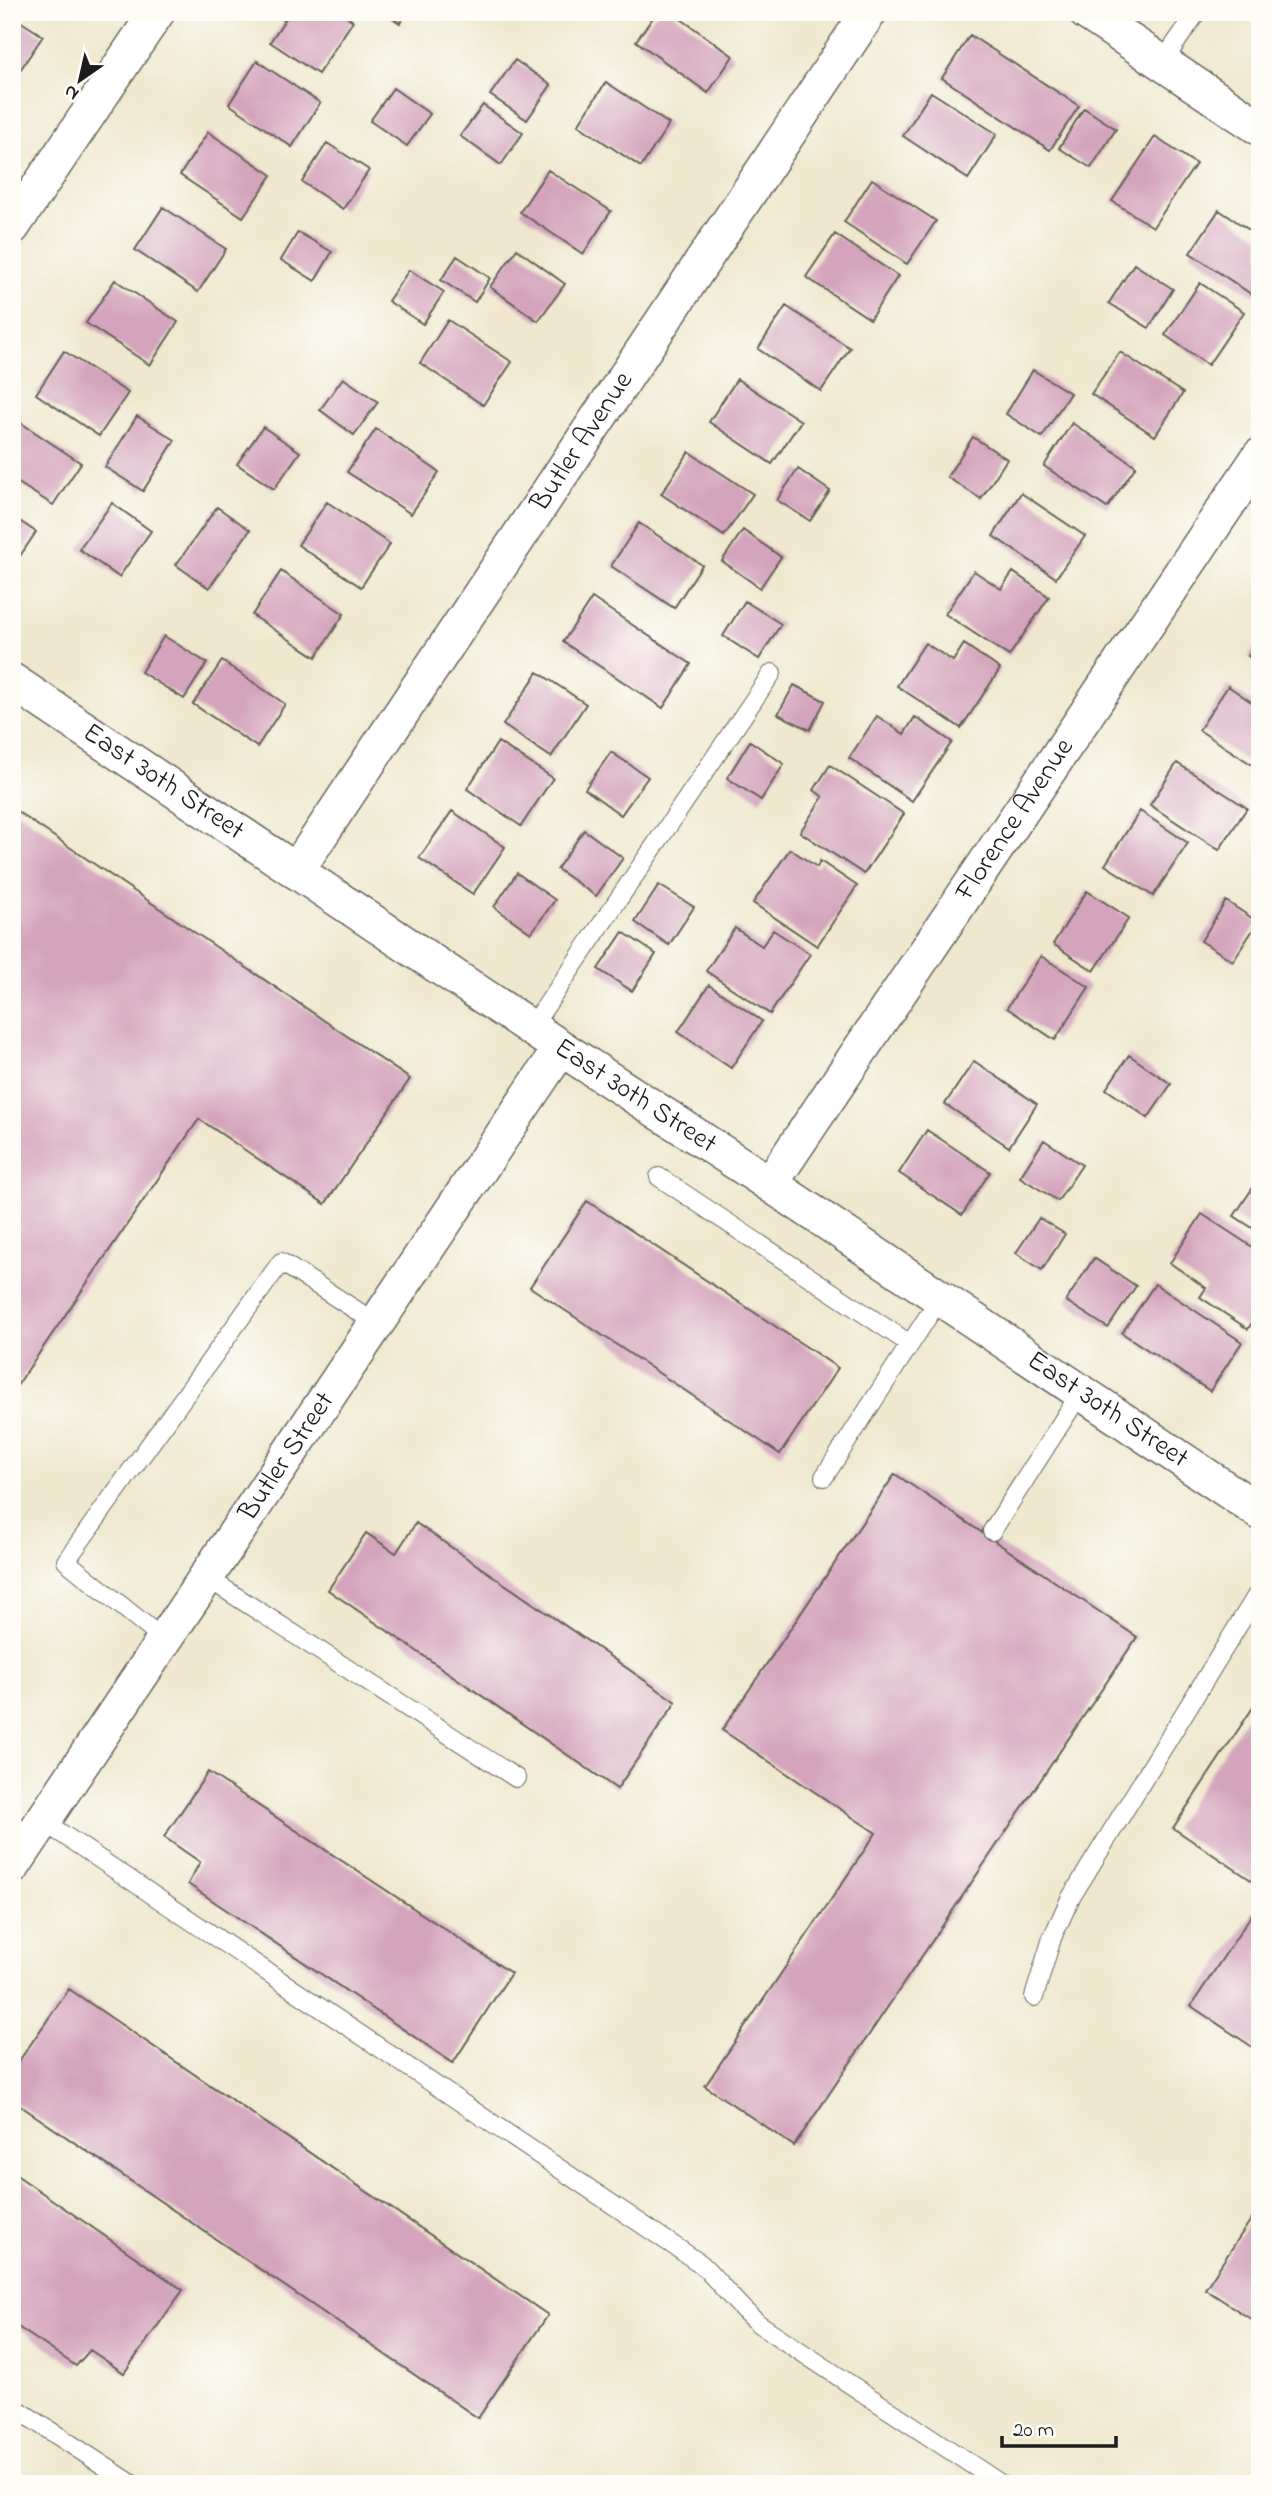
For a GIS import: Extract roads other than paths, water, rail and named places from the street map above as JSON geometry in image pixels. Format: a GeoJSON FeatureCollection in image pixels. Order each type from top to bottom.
{"type":"FeatureCollection","features":[{"type":"Feature","properties":{"kind":"street"},"geometry":{"type":"LineString","coordinates":[[12,227],[157,12]]}},
{"type":"Feature","properties":{"kind":"street","name":"Butler Avenue"},"geometry":{"type":"LineString","coordinates":[[296,871],[869,12]]}},
{"type":"Feature","properties":{"kind":"street"},"geometry":{"type":"LineString","coordinates":[[1086,12],[1260,128]]}},
{"type":"Feature","properties":{"kind":"street","name":"Florence Avenue"},"geometry":{"type":"LineString","coordinates":[[770,1184],[1260,456]]}},
{"type":"Feature","properties":{"kind":"street","name":"East 30th Street"},"geometry":{"type":"LineString","coordinates":[[12,681],[1081,1392],[1255,1497]]}},
{"type":"Feature","properties":{"kind":"street","name":"Butler Street"},"geometry":{"type":"LineString","coordinates":[[12,1867],[561,1048]]}},
{"type":"Feature","properties":{"kind":"lane"},"geometry":{"type":"LineString","coordinates":[[1162,62],[1197,12]]}},
{"type":"Feature","properties":{"kind":"lane"},"geometry":{"type":"LineString","coordinates":[[531,1028],[772,673]]}},
{"type":"Feature","properties":{"kind":"lane"},"geometry":{"type":"LineString","coordinates":[[659,1177],[910,1344]]}},
{"type":"Feature","properties":{"kind":"lane"},"geometry":{"type":"LineString","coordinates":[[164,1640],[66,1561],[281,1262],[376,1324]]}},
{"type":"Feature","properties":{"kind":"lane"},"geometry":{"type":"LineString","coordinates":[[824,1477],[940,1298]]}},
{"type":"Feature","properties":{"kind":"lane"},"geometry":{"type":"LineString","coordinates":[[992,1531],[1081,1392]]}},
{"type":"Feature","properties":{"kind":"lane"},"geometry":{"type":"LineString","coordinates":[[206,1577],[516,1778]]}},
{"type":"Feature","properties":{"kind":"lane"},"geometry":{"type":"LineString","coordinates":[[1034,1997],[1052,1938],[1070,1899],[1260,1590]]}},
{"type":"Feature","properties":{"kind":"lane"},"geometry":{"type":"LineString","coordinates":[[43,1822],[701,2264],[718,2280],[740,2310],[759,2324],[1001,2484]]}},
{"type":"Feature","properties":{"kind":"lane"},"geometry":{"type":"LineString","coordinates":[[12,2406],[132,2484]]}}]}
